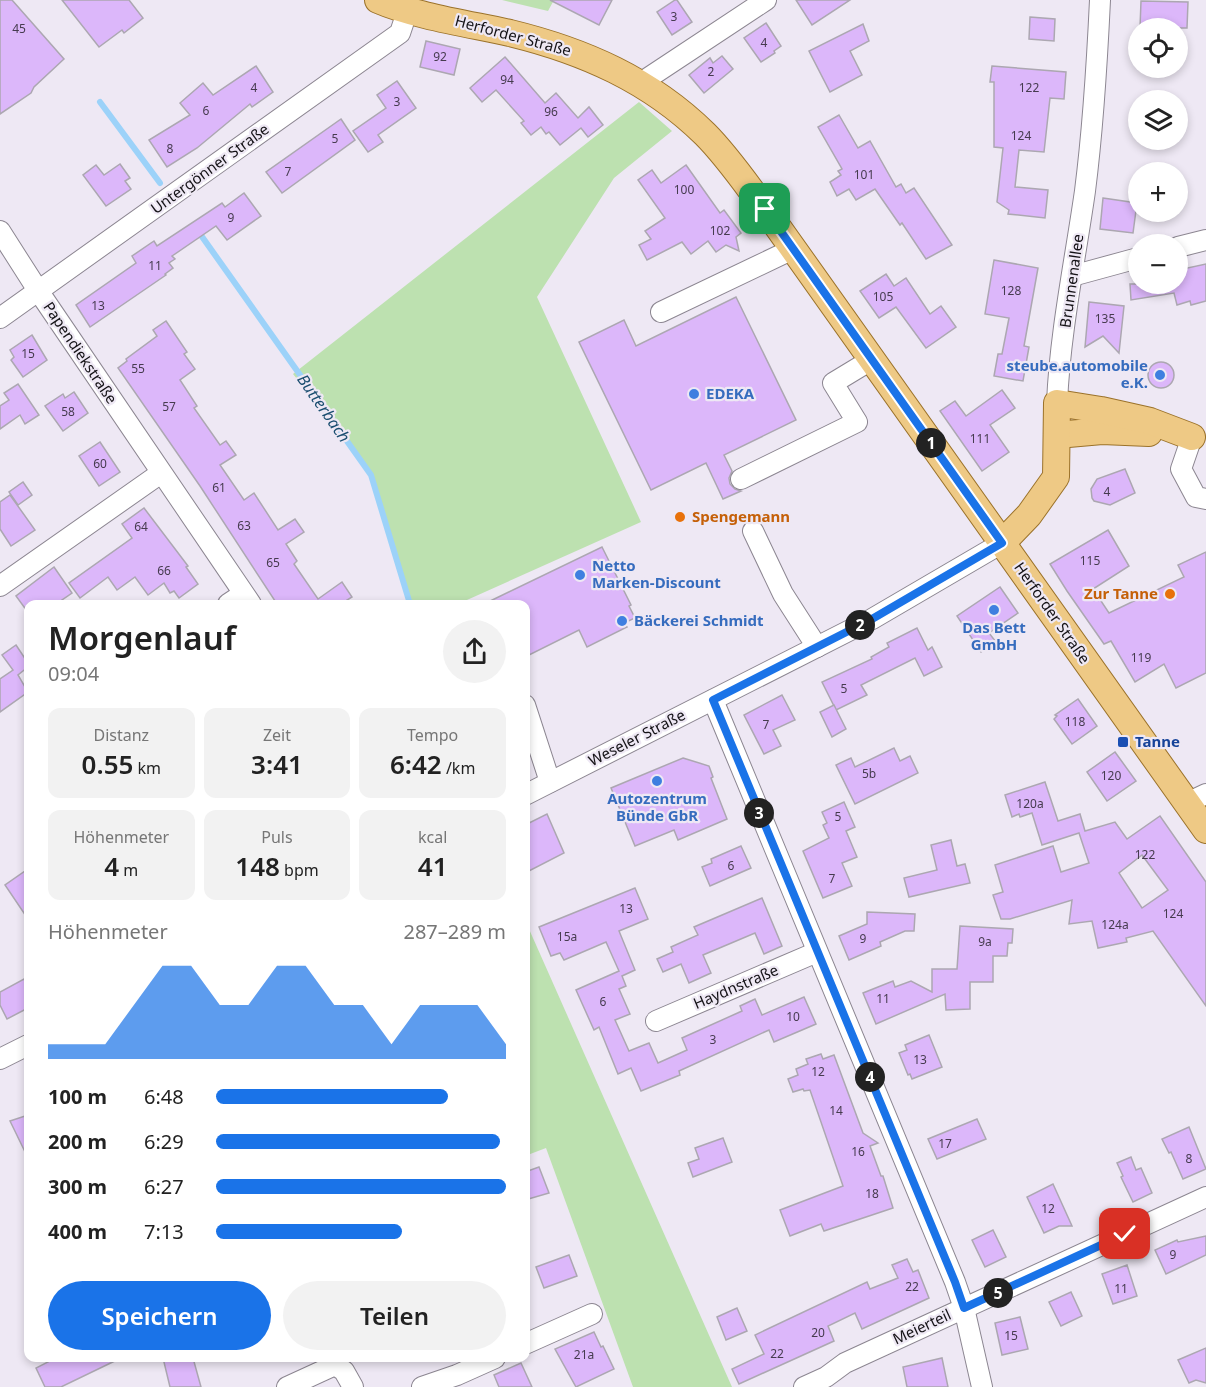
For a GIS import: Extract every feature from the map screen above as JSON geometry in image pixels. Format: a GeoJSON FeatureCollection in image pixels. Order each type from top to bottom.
{"type":"FeatureCollection","features":[{"type":"Feature","properties":{"kind":"main road","name":"Herforder Straße"},"geometry":{"type":"LineString","coordinates":[[378,0],[565,48],[606,65],[639,84],[676,109],[706,135],[733,166],[1002,543],[1197,799],[1206,830]]}},
{"type":"Feature","properties":{"kind":"main road","name":"Brunnenallee"},"geometry":{"type":"LineString","coordinates":[[1002,543],[1029,515],[1056,477],[1057,403]]}},
{"type":"Feature","properties":{"kind":"main road"},"geometry":{"type":"LineString","coordinates":[[1057,403],[1101,410],[1199,437]]}},
{"type":"Feature","properties":{"kind":"main road"},"geometry":{"type":"LineString","coordinates":[[1057,435],[1102,431],[1199,437]]}},
{"type":"Feature","properties":{"kind":"street"},"geometry":{"type":"LineString","coordinates":[[639,84],[766,0]]}},
{"type":"Feature","properties":{"kind":"street","name":"Brunnenallee"},"geometry":{"type":"LineString","coordinates":[[1057,403],[1059,368],[1094,113],[1100,0]]}},
{"type":"Feature","properties":{"kind":"street","name":"Untergönner Straße"},"geometry":{"type":"LineString","coordinates":[[0,318],[400,33],[408,9]]}},
{"type":"Feature","properties":{"kind":"street","name":"Papendiekstraße"},"geometry":{"type":"LineString","coordinates":[[0,231],[161,473],[240,600]]}},
{"type":"Feature","properties":{"kind":"street"},"geometry":{"type":"LineString","coordinates":[[1188,244],[1206,240]]}},
{"type":"Feature","properties":{"kind":"street"},"geometry":{"type":"LineString","coordinates":[[661,312],[793,249]]}},
{"type":"Feature","properties":{"kind":"street"},"geometry":{"type":"LineString","coordinates":[[1072,276],[1128,261]]}},
{"type":"Feature","properties":{"kind":"street"},"geometry":{"type":"LineString","coordinates":[[741,479],[857,422],[833,384],[871,360]]}},
{"type":"Feature","properties":{"kind":"street"},"geometry":{"type":"LineString","coordinates":[[1199,437],[1180,469],[1196,497],[1206,499]]}},
{"type":"Feature","properties":{"kind":"street"},"geometry":{"type":"LineString","coordinates":[[0,586],[161,473]]}},
{"type":"Feature","properties":{"kind":"street"},"geometry":{"type":"LineString","coordinates":[[753,531],[783,594],[817,647]]}},
{"type":"Feature","properties":{"kind":"street","name":"Weseler Straße"},"geometry":{"type":"LineString","coordinates":[[530,792],[872,619],[1002,543]]}},
{"type":"Feature","properties":{"kind":"street"},"geometry":{"type":"LineString","coordinates":[[713,700],[955,1282],[964,1308],[982,1387]]}},
{"type":"Feature","properties":{"kind":"street"},"geometry":{"type":"LineString","coordinates":[[530,720],[550,782]]}},
{"type":"Feature","properties":{"kind":"street","name":"Haydnstraße"},"geometry":{"type":"LineString","coordinates":[[656,1021],[817,952]]}},
{"type":"Feature","properties":{"kind":"street"},"geometry":{"type":"LineString","coordinates":[[0,1059],[24,1047]]}},
{"type":"Feature","properties":{"kind":"street","name":"Meierteil"},"geometry":{"type":"LineString","coordinates":[[804,1387],[826,1377],[845,1363],[1206,1197]]}},
{"type":"Feature","properties":{"kind":"street"},"geometry":{"type":"LineString","coordinates":[[530,1342],[592,1314]]}},
{"type":"Feature","properties":{"kind":"street"},"geometry":{"type":"LineString","coordinates":[[422,1387],[485,1362]]}},
{"type":"Feature","properties":{"kind":"street"},"geometry":{"type":"LineString","coordinates":[[287,1387],[335,1365],[344,1371],[353,1387]]}},
{"type":"Feature","properties":{"kind":"green space"},"geometry":{"type":"Polygon","coordinates":[[[502,0],[554,0],[548,11],[502,0]]]}},
{"type":"Feature","properties":{"kind":"green space"},"geometry":{"type":"Polygon","coordinates":[[[639,102],[672,131],[614,178],[537,297],[641,522],[467,600],[409,600],[372,473],[293,374],[639,102]]]}},
{"type":"Feature","properties":{"kind":"green space"},"geometry":{"type":"Polygon","coordinates":[[[530,931],[732,1387],[633,1387],[546,1148],[530,1154],[530,931]]]}},
{"type":"Feature","properties":{"kind":"building"},"geometry":{"type":"Polygon","coordinates":[[[0,0],[12,0],[64,59],[34,87],[31,93],[0,114],[0,0]]]}},
{"type":"Feature","properties":{"kind":"building"},"geometry":{"type":"Polygon","coordinates":[[[62,0],[129,0],[143,18],[124,33],[122,30],[99,47],[62,0]]]}},
{"type":"Feature","properties":{"kind":"building"},"geometry":{"type":"Polygon","coordinates":[[[550,0],[612,0],[599,25],[550,0]]]}},
{"type":"Feature","properties":{"kind":"building"},"geometry":{"type":"Polygon","coordinates":[[[675,0],[692,22],[672,35],[657,12],[675,0]]]}},
{"type":"Feature","properties":{"kind":"building"},"geometry":{"type":"Polygon","coordinates":[[[796,0],[850,0],[812,25],[796,0]]]}},
{"type":"Feature","properties":{"kind":"building"},"geometry":{"type":"Polygon","coordinates":[[[1141,1],[1188,2],[1187,18],[1140,18],[1141,1]]]}},
{"type":"Feature","properties":{"kind":"building"},"geometry":{"type":"Polygon","coordinates":[[[1030,17],[1055,19],[1054,41],[1029,39],[1030,17]]]}},
{"type":"Feature","properties":{"kind":"building"},"geometry":{"type":"Polygon","coordinates":[[[766,23],[781,46],[761,62],[744,38],[766,23]]]}},
{"type":"Feature","properties":{"kind":"building"},"geometry":{"type":"Polygon","coordinates":[[[863,24],[869,41],[850,51],[862,75],[830,92],[809,51],[863,24]]]}},
{"type":"Feature","properties":{"kind":"building"},"geometry":{"type":"Polygon","coordinates":[[[426,41],[460,49],[454,75],[420,67],[426,41]]]}},
{"type":"Feature","properties":{"kind":"building"},"geometry":{"type":"Polygon","coordinates":[[[722,56],[733,69],[704,93],[689,75],[710,58],[713,63],[722,56]]]}},
{"type":"Feature","properties":{"kind":"building"},"geometry":{"type":"Polygon","coordinates":[[[505,57],[545,103],[556,93],[578,118],[589,107],[603,125],[588,137],[581,128],[560,145],[549,132],[546,134],[541,127],[531,135],[521,123],[524,121],[496,90],[482,102],[470,88],[505,57]]]}},
{"type":"Feature","properties":{"kind":"building"},"geometry":{"type":"Polygon","coordinates":[[[256,66],[273,92],[252,107],[250,104],[197,148],[167,167],[149,140],[190,115],[180,103],[203,83],[213,95],[256,66]]]}},
{"type":"Feature","properties":{"kind":"building"},"geometry":{"type":"Polygon","coordinates":[[[992,66],[1066,72],[1064,99],[1050,98],[1044,152],[1019,150],[1015,187],[1048,190],[1045,218],[1008,214],[1009,210],[997,202],[1003,148],[994,147],[994,82],[990,82],[992,66]]]}},
{"type":"Feature","properties":{"kind":"building"},"geometry":{"type":"Polygon","coordinates":[[[397,81],[416,108],[378,135],[383,142],[368,152],[353,131],[386,108],[377,95],[397,81]]]}},
{"type":"Feature","properties":{"kind":"building"},"geometry":{"type":"Polygon","coordinates":[[[839,115],[858,148],[870,141],[896,187],[901,184],[906,193],[914,188],[952,245],[926,259],[902,223],[900,225],[875,189],[856,200],[849,189],[837,196],[830,182],[841,175],[838,171],[842,169],[818,127],[839,115]]]}},
{"type":"Feature","properties":{"kind":"building"},"geometry":{"type":"Polygon","coordinates":[[[341,119],[355,140],[282,193],[266,172],[341,119]]]}},
{"type":"Feature","properties":{"kind":"building"},"geometry":{"type":"Polygon","coordinates":[[[120,164],[130,178],[125,181],[131,189],[106,206],[83,175],[96,165],[104,175],[120,164]]]}},
{"type":"Feature","properties":{"kind":"building"},"geometry":{"type":"Polygon","coordinates":[[[686,165],[720,213],[724,210],[741,233],[736,237],[739,251],[726,245],[716,252],[708,241],[691,254],[682,242],[647,260],[639,245],[651,239],[645,231],[665,218],[638,180],[652,170],[661,183],[686,165]]]}},
{"type":"Feature","properties":{"kind":"building"},"geometry":{"type":"Polygon","coordinates":[[[244,193],[261,216],[227,240],[216,226],[172,256],[175,259],[169,263],[173,268],[166,275],[90,327],[76,305],[136,263],[132,256],[154,241],[157,246],[222,203],[225,207],[244,193]]]}},
{"type":"Feature","properties":{"kind":"building"},"geometry":{"type":"Polygon","coordinates":[[[1103,198],[1128,202],[1128,222],[1134,222],[1133,233],[1100,229],[1103,198]]]}},
{"type":"Feature","properties":{"kind":"building"},"geometry":{"type":"Polygon","coordinates":[[[994,260],[1038,268],[1024,346],[1029,347],[1023,381],[994,376],[998,354],[1002,354],[1009,318],[985,314],[994,260]]]}},
{"type":"Feature","properties":{"kind":"building"},"geometry":{"type":"Polygon","coordinates":[[[1206,264],[1206,301],[1191,305],[1190,301],[1177,305],[1174,294],[1188,294],[1188,268],[1206,264]]]}},
{"type":"Feature","properties":{"kind":"building"},"geometry":{"type":"Polygon","coordinates":[[[886,274],[894,286],[906,278],[930,314],[941,306],[956,327],[926,348],[896,307],[879,318],[860,291],[886,274]]]}},
{"type":"Feature","properties":{"kind":"building"},"geometry":{"type":"Polygon","coordinates":[[[1131,294],[1168,294],[1131,300],[1131,294]]]}},
{"type":"Feature","properties":{"kind":"building","name":"EDEKA"},"geometry":{"type":"Polygon","coordinates":[[[736,297],[796,420],[724,455],[732,471],[729,478],[730,484],[741,491],[723,499],[706,463],[651,490],[579,342],[624,320],[636,346],[736,297]]]}},
{"type":"Feature","properties":{"kind":"building"},"geometry":{"type":"Polygon","coordinates":[[[1089,302],[1124,306],[1119,353],[1103,336],[1085,347],[1089,302]]]}},
{"type":"Feature","properties":{"kind":"building"},"geometry":{"type":"Polygon","coordinates":[[[166,321],[187,352],[184,354],[195,369],[180,380],[197,406],[194,408],[220,445],[226,441],[236,455],[220,465],[244,500],[254,493],[278,530],[295,519],[304,532],[286,544],[297,561],[294,564],[318,599],[342,582],[352,597],[347,600],[274,600],[200,486],[118,368],[127,361],[126,359],[157,336],[153,330],[166,321]]]}},
{"type":"Feature","properties":{"kind":"building"},"geometry":{"type":"Polygon","coordinates":[[[32,335],[47,360],[23,377],[11,360],[14,357],[10,350],[32,335]]]}},
{"type":"Feature","properties":{"kind":"building"},"geometry":{"type":"Polygon","coordinates":[[[1161,362],[1170,366],[1174,375],[1170,384],[1161,388],[1152,384],[1148,375],[1152,366],[1161,362]]]}},
{"type":"Feature","properties":{"kind":"building"},"geometry":{"type":"Polygon","coordinates":[[[18,384],[39,415],[25,424],[20,415],[0,429],[0,406],[9,400],[4,393],[18,384]]]}},
{"type":"Feature","properties":{"kind":"building"},"geometry":{"type":"Polygon","coordinates":[[[1002,390],[1015,408],[990,425],[1009,452],[982,471],[940,411],[955,401],[966,416],[1002,390]]]}},
{"type":"Feature","properties":{"kind":"building"},"geometry":{"type":"Polygon","coordinates":[[[74,392],[88,413],[63,431],[45,406],[63,394],[65,398],[74,392]]]}},
{"type":"Feature","properties":{"kind":"building"},"geometry":{"type":"Polygon","coordinates":[[[100,442],[120,472],[99,486],[79,456],[100,442]]]}},
{"type":"Feature","properties":{"kind":"building"},"geometry":{"type":"Polygon","coordinates":[[[1125,469],[1135,493],[1110,505],[1094,501],[1091,489],[1097,479],[1125,469]]]}},
{"type":"Feature","properties":{"kind":"building"},"geometry":{"type":"Polygon","coordinates":[[[23,482],[32,495],[18,505],[9,492],[23,482]]]}},
{"type":"Feature","properties":{"kind":"building"},"geometry":{"type":"Polygon","coordinates":[[[10,495],[35,530],[11,546],[0,529],[0,502],[10,495]]]}},
{"type":"Feature","properties":{"kind":"building"},"geometry":{"type":"Polygon","coordinates":[[[144,508],[188,566],[186,567],[198,584],[179,598],[174,591],[170,593],[164,583],[148,595],[135,577],[117,590],[108,577],[80,598],[69,583],[132,538],[122,524],[144,508]]]}},
{"type":"Feature","properties":{"kind":"building"},"geometry":{"type":"Polygon","coordinates":[[[1108,530],[1129,566],[1093,589],[1109,613],[1184,577],[1178,565],[1206,552],[1206,673],[1176,688],[1164,664],[1135,682],[1111,641],[1104,644],[1067,591],[1050,564],[1108,530]]]}},
{"type":"Feature","properties":{"kind":"building","name":"Netto Marken-Discount"},"geometry":{"type":"Polygon","coordinates":[[[602,547],[631,605],[629,606],[635,618],[624,623],[627,627],[587,647],[579,630],[530,654],[530,600],[492,600],[602,547]]]}},
{"type":"Feature","properties":{"kind":"building"},"geometry":{"type":"Polygon","coordinates":[[[54,567],[72,593],[62,600],[24,600],[24,607],[16,596],[54,567]]]}},
{"type":"Feature","properties":{"kind":"building","name":"Das Bett GmbH"},"geometry":{"type":"Polygon","coordinates":[[[1000,587],[1018,613],[989,633],[996,642],[981,652],[957,616],[1000,587]]]}},
{"type":"Feature","properties":{"kind":"building"},"geometry":{"type":"Polygon","coordinates":[[[917,628],[928,650],[932,647],[942,667],[924,676],[915,658],[861,685],[867,695],[836,710],[822,682],[872,659],[871,657],[889,647],[887,643],[917,628]]]}},
{"type":"Feature","properties":{"kind":"building"},"geometry":{"type":"Polygon","coordinates":[[[16,645],[24,657],[24,670],[18,675],[24,685],[24,695],[0,712],[0,679],[13,670],[2,655],[16,645]]]}},
{"type":"Feature","properties":{"kind":"building"},"geometry":{"type":"Polygon","coordinates":[[[782,695],[795,720],[773,730],[781,746],[764,754],[744,715],[782,695]]]}},
{"type":"Feature","properties":{"kind":"building"},"geometry":{"type":"Polygon","coordinates":[[[1078,699],[1097,726],[1072,744],[1054,719],[1057,716],[1055,715],[1078,699]]]}},
{"type":"Feature","properties":{"kind":"building"},"geometry":{"type":"Polygon","coordinates":[[[834,705],[846,729],[832,737],[820,712],[834,705]]]}},
{"type":"Feature","properties":{"kind":"building"},"geometry":{"type":"Polygon","coordinates":[[[894,748],[900,761],[910,756],[918,773],[855,804],[836,765],[851,758],[855,767],[894,748]]]}},
{"type":"Feature","properties":{"kind":"building"},"geometry":{"type":"Polygon","coordinates":[[[1115,752],[1136,781],[1107,801],[1087,772],[1115,752]]]}},
{"type":"Feature","properties":{"kind":"building"},"geometry":{"type":"Polygon","coordinates":[[[683,758],[709,766],[713,777],[711,778],[727,819],[678,840],[674,830],[635,846],[611,788],[683,758]]]}},
{"type":"Feature","properties":{"kind":"building"},"geometry":{"type":"Polygon","coordinates":[[[1045,782],[1058,821],[1080,814],[1085,831],[1115,822],[1127,839],[1160,816],[1206,882],[1206,1006],[1153,931],[1126,938],[1127,942],[1098,948],[1092,921],[1069,924],[1072,900],[1010,919],[1001,919],[993,895],[1003,892],[995,865],[1053,846],[1061,872],[1089,863],[1079,833],[1042,845],[1032,813],[1012,817],[1005,795],[1045,782]],[[1142,855],[1119,873],[1142,908],[1168,890],[1142,855]]]}},
{"type":"Feature","properties":{"kind":"building"},"geometry":{"type":"Polygon","coordinates":[[[844,802],[855,827],[846,831],[857,857],[842,863],[852,886],[823,898],[803,851],[829,838],[823,825],[827,823],[822,812],[844,802]]]}},
{"type":"Feature","properties":{"kind":"building"},"geometry":{"type":"Polygon","coordinates":[[[547,814],[564,853],[530,870],[530,822],[547,814]]]}},
{"type":"Feature","properties":{"kind":"building"},"geometry":{"type":"Polygon","coordinates":[[[951,840],[957,866],[965,864],[970,883],[909,897],[904,878],[937,870],[931,845],[951,840]]]}},
{"type":"Feature","properties":{"kind":"building"},"geometry":{"type":"Polygon","coordinates":[[[741,846],[751,868],[710,886],[702,867],[712,863],[711,859],[741,846]]]}},
{"type":"Feature","properties":{"kind":"building"},"geometry":{"type":"Polygon","coordinates":[[[24,872],[24,913],[5,885],[24,872]]]}},
{"type":"Feature","properties":{"kind":"building"},"geometry":{"type":"Polygon","coordinates":[[[635,888],[648,919],[619,931],[635,970],[622,976],[626,986],[619,989],[630,1014],[615,1020],[629,1051],[649,1043],[658,1063],[687,1050],[682,1038],[742,1011],[740,1006],[755,999],[762,1015],[804,997],[816,1024],[774,1042],[769,1030],[679,1071],[680,1075],[641,1091],[631,1068],[618,1074],[599,1027],[594,1030],[576,990],[619,971],[606,942],[564,960],[560,953],[551,956],[539,927],[635,888]]]}},
{"type":"Feature","properties":{"kind":"building"},"geometry":{"type":"Polygon","coordinates":[[[762,898],[782,946],[764,954],[755,933],[703,955],[711,973],[689,983],[681,964],[663,972],[657,959],[673,952],[671,947],[698,935],[694,927],[762,898]]]}},
{"type":"Feature","properties":{"kind":"building"},"geometry":{"type":"Polygon","coordinates":[[[867,912],[915,914],[914,931],[905,931],[880,942],[881,946],[849,960],[839,936],[867,924],[867,912]]]}},
{"type":"Feature","properties":{"kind":"building"},"geometry":{"type":"Polygon","coordinates":[[[960,926],[1013,929],[1012,943],[1008,943],[1007,956],[993,956],[993,982],[970,982],[970,1009],[946,1010],[945,994],[876,1024],[863,993],[893,981],[895,987],[911,981],[932,992],[932,969],[957,969],[960,926]]]}},
{"type":"Feature","properties":{"kind":"building"},"geometry":{"type":"Polygon","coordinates":[[[24,979],[24,1010],[7,1019],[0,1005],[0,992],[24,979]]]}},
{"type":"Feature","properties":{"kind":"building"},"geometry":{"type":"Polygon","coordinates":[[[929,1035],[942,1067],[912,1079],[899,1053],[907,1050],[905,1045],[929,1035]]]}},
{"type":"Feature","properties":{"kind":"building"},"geometry":{"type":"Polygon","coordinates":[[[821,1054],[823,1059],[834,1055],[863,1133],[878,1143],[870,1146],[893,1208],[824,1231],[821,1224],[790,1236],[780,1210],[843,1186],[810,1090],[804,1091],[803,1089],[793,1092],[788,1079],[798,1075],[796,1069],[808,1064],[806,1059],[821,1054]]]}},
{"type":"Feature","properties":{"kind":"building"},"geometry":{"type":"Polygon","coordinates":[[[24,1116],[24,1150],[10,1121],[24,1116]]]}},
{"type":"Feature","properties":{"kind":"building"},"geometry":{"type":"Polygon","coordinates":[[[977,1119],[986,1139],[937,1159],[928,1139],[977,1119]]]}},
{"type":"Feature","properties":{"kind":"building"},"geometry":{"type":"Polygon","coordinates":[[[1189,1127],[1206,1169],[1183,1179],[1171,1152],[1169,1153],[1162,1139],[1189,1127]]]}},
{"type":"Feature","properties":{"kind":"building"},"geometry":{"type":"Polygon","coordinates":[[[723,1138],[732,1162],[693,1177],[688,1163],[699,1159],[695,1148],[723,1138]]]}},
{"type":"Feature","properties":{"kind":"building"},"geometry":{"type":"Polygon","coordinates":[[[1131,1157],[1136,1170],[1141,1168],[1152,1193],[1133,1202],[1117,1163],[1131,1157]]]}},
{"type":"Feature","properties":{"kind":"building"},"geometry":{"type":"Polygon","coordinates":[[[539,1167],[549,1193],[530,1199],[530,1170],[539,1167]]]}},
{"type":"Feature","properties":{"kind":"building"},"geometry":{"type":"Polygon","coordinates":[[[1053,1184],[1072,1226],[1059,1226],[1044,1233],[1027,1197],[1053,1184]]]}},
{"type":"Feature","properties":{"kind":"building"},"geometry":{"type":"Polygon","coordinates":[[[993,1230],[1006,1257],[985,1267],[972,1240],[993,1230]]]}},
{"type":"Feature","properties":{"kind":"building"},"geometry":{"type":"Polygon","coordinates":[[[1206,1236],[1206,1255],[1166,1274],[1155,1250],[1177,1240],[1178,1242],[1206,1236]]]}},
{"type":"Feature","properties":{"kind":"building"},"geometry":{"type":"Polygon","coordinates":[[[569,1255],[577,1276],[544,1288],[536,1267],[569,1255]]]}},
{"type":"Feature","properties":{"kind":"building"},"geometry":{"type":"Polygon","coordinates":[[[907,1259],[913,1272],[918,1270],[929,1298],[862,1329],[855,1313],[828,1326],[834,1341],[739,1384],[732,1369],[764,1354],[755,1335],[867,1282],[870,1289],[898,1278],[892,1265],[907,1259]]]}},
{"type":"Feature","properties":{"kind":"building"},"geometry":{"type":"Polygon","coordinates":[[[1127,1265],[1137,1296],[1113,1304],[1102,1274],[1127,1265]]]}},
{"type":"Feature","properties":{"kind":"building"},"geometry":{"type":"Polygon","coordinates":[[[1071,1292],[1082,1316],[1061,1326],[1049,1302],[1071,1292]]]}},
{"type":"Feature","properties":{"kind":"building"},"geometry":{"type":"Polygon","coordinates":[[[737,1308],[747,1331],[726,1340],[717,1317],[737,1308]]]}},
{"type":"Feature","properties":{"kind":"building"},"geometry":{"type":"Polygon","coordinates":[[[1020,1317],[1028,1349],[1002,1355],[995,1323],[1020,1317]]]}},
{"type":"Feature","properties":{"kind":"building"},"geometry":{"type":"Polygon","coordinates":[[[594,1332],[614,1369],[576,1387],[555,1349],[594,1332]]]}},
{"type":"Feature","properties":{"kind":"building"},"geometry":{"type":"Polygon","coordinates":[[[1206,1348],[1206,1383],[1196,1380],[1189,1383],[1178,1360],[1206,1348]]]}},
{"type":"Feature","properties":{"kind":"building"},"geometry":{"type":"Polygon","coordinates":[[[942,1358],[948,1387],[907,1387],[903,1367],[942,1358]]]}},
{"type":"Feature","properties":{"kind":"building"},"geometry":{"type":"Polygon","coordinates":[[[48,1362],[113,1362],[61,1387],[45,1387],[36,1368],[48,1362]]]}},
{"type":"Feature","properties":{"kind":"building"},"geometry":{"type":"Polygon","coordinates":[[[164,1362],[194,1362],[201,1387],[170,1387],[164,1362]]]}},
{"type":"Feature","properties":{"kind":"building"},"geometry":{"type":"Polygon","coordinates":[[[521,1363],[532,1387],[499,1387],[494,1375],[521,1363]]]}},
{"type":"Feature","properties":{"kind":"waterway","name":"Butterbach"},"geometry":{"type":"LineString","coordinates":[[100,102],[160,183]]}},
{"type":"Feature","properties":{"kind":"waterway","name":"Butterbach"},"geometry":{"type":"LineString","coordinates":[[198,231],[371,475],[409,600]]}},
{"type":"Feature","properties":{"kind":"place","name":"steube.automobile e.K."},"geometry":{"type":"Point","coordinates":[1160,375]}},
{"type":"Feature","properties":{"kind":"place","name":"EDEKA"},"geometry":{"type":"Point","coordinates":[694,394]}},
{"type":"Feature","properties":{"kind":"place","name":"Spengemann"},"geometry":{"type":"Point","coordinates":[680,517]}},
{"type":"Feature","properties":{"kind":"place","name":"Netto Marken-Discount"},"geometry":{"type":"Point","coordinates":[580,575]}},
{"type":"Feature","properties":{"kind":"place","name":"Zur Tanne"},"geometry":{"type":"Point","coordinates":[1170,594]}},
{"type":"Feature","properties":{"kind":"place","name":"Das Bett GmbH"},"geometry":{"type":"Point","coordinates":[994,610]}},
{"type":"Feature","properties":{"kind":"place","name":"Bäckerei Schmidt"},"geometry":{"type":"Point","coordinates":[622,621]}},
{"type":"Feature","properties":{"kind":"place","name":"Tanne"},"geometry":{"type":"Point","coordinates":[1123,742]}},
{"type":"Feature","properties":{"kind":"place","name":"Autozentrum Bünde GbR"},"geometry":{"type":"Point","coordinates":[657,781]}},
{"type":"Feature","properties":{"kind":"route"},"geometry":{"type":"LineString","coordinates":[[765,209],[1002,543],[872,619],[713,700],[964,1308],[1125,1234]]}}]}
